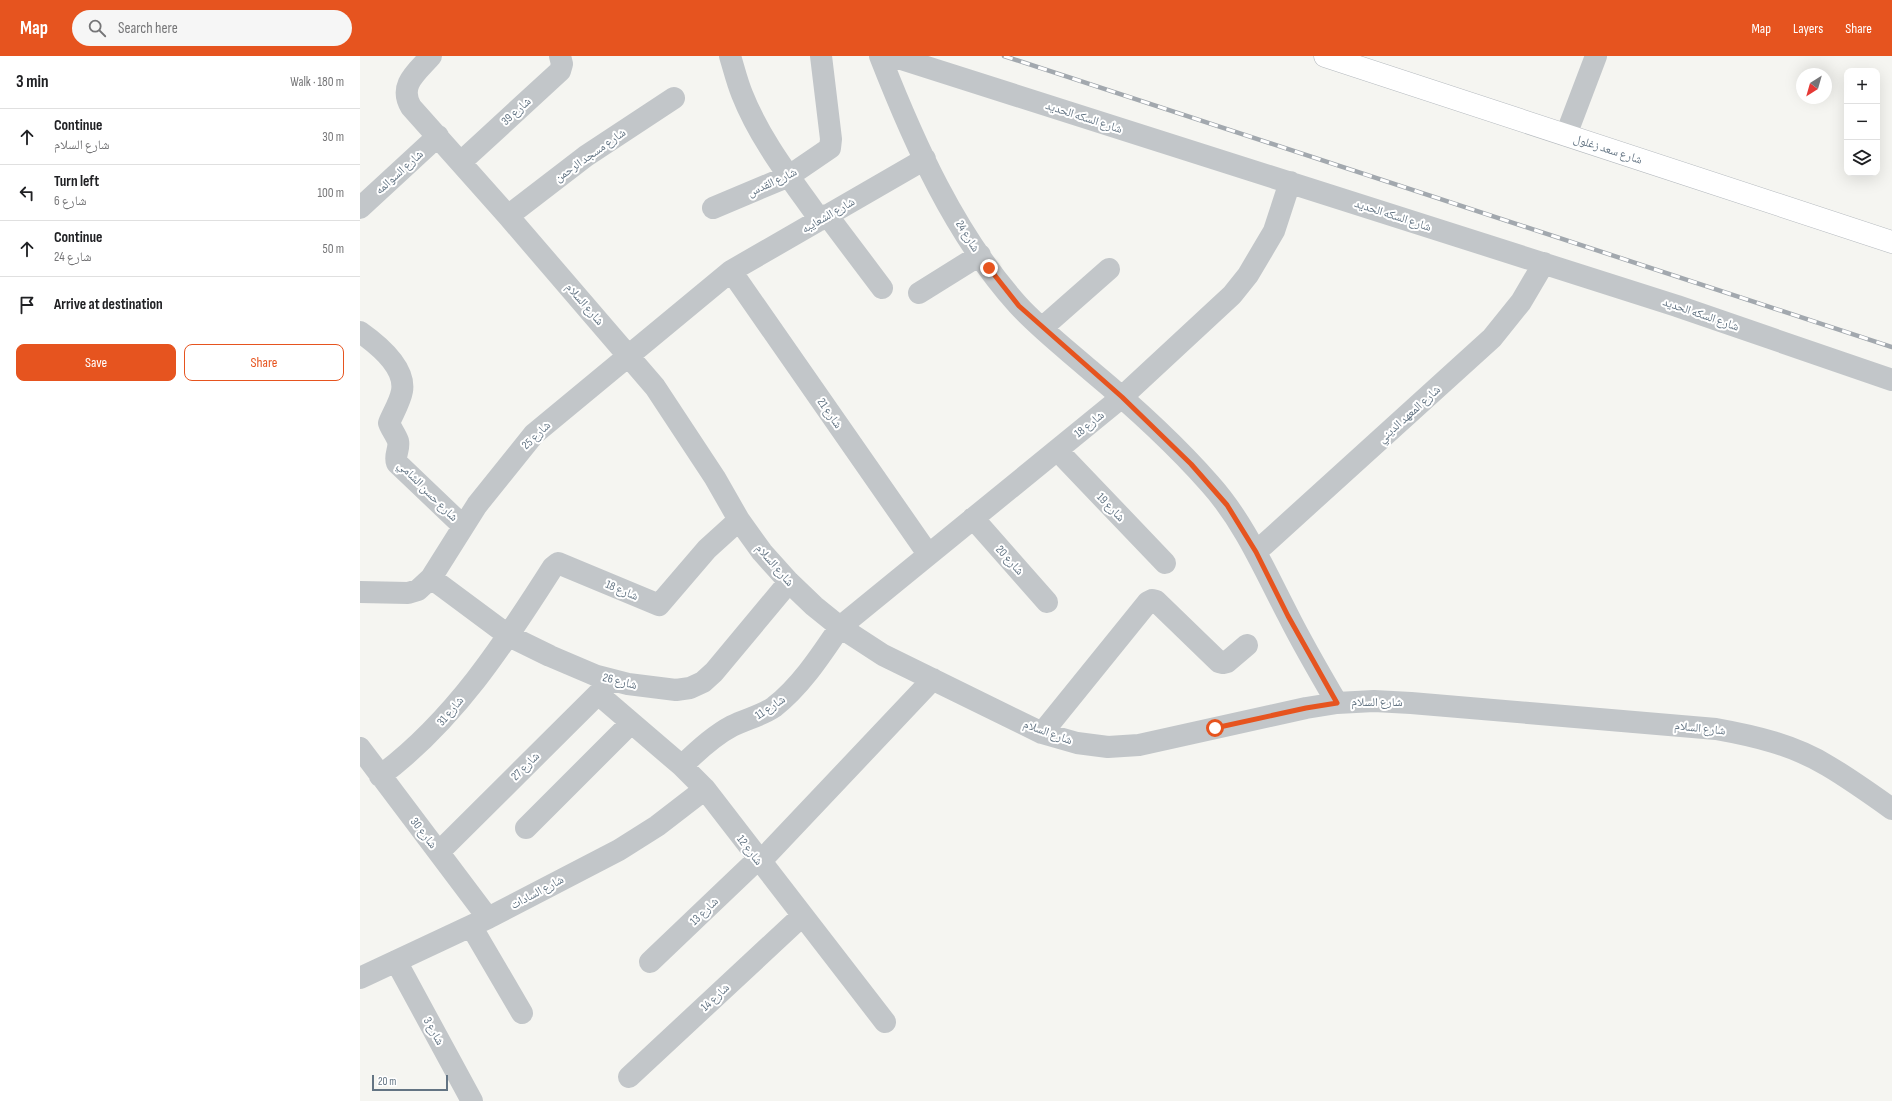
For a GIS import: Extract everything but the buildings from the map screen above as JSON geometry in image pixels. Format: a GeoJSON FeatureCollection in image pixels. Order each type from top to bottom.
{"type":"FeatureCollection","features":[{"type":"Feature","properties":{"kind":"street","name":"شارع السلام"},"geometry":{"type":"LineString","coordinates":[[431,56],[408,83],[406,91],[407,100],[411,107],[461,162],[655,387],[715,478],[739,520],[762,552],[789,582],[840,627],[883,655],[1042,733],[1077,743],[1108,746],[1139,745],[1306,708],[1337,703],[1374,701],[1419,703],[1716,729],[1755,736],[1792,748],[1828,765],[1892,808]]}},
{"type":"Feature","properties":{"kind":"street","name":"شارع 39"},"geometry":{"type":"LineString","coordinates":[[461,162],[560,71],[562,64],[560,56]]}},
{"type":"Feature","properties":{"kind":"street"},"geometry":{"type":"LineString","coordinates":[[730,56],[742,94],[756,124],[790,176],[882,288]]}},
{"type":"Feature","properties":{"kind":"street","name":"شارع القدس"},"geometry":{"type":"LineString","coordinates":[[713,208],[790,176],[826,152],[831,144],[821,56]]}},
{"type":"Feature","properties":{"kind":"street","name":"شارع 24"},"geometry":{"type":"LineString","coordinates":[[880,56],[925,158],[960,225],[980,255],[1019,306],[1042,328],[1122,397],[1210,484],[1243,528],[1288,616],[1337,703]]}},
{"type":"Feature","properties":{"kind":"street","name":"شارع السكه الحديد"},"geometry":{"type":"LineString","coordinates":[[892,56],[1677,306],[1892,380]]}},
{"type":"Feature","properties":{"kind":"street","name":"شارع سعد زغلول"},"geometry":{"type":"LineString","coordinates":[[1325,56],[1892,242]]}},
{"type":"Feature","properties":{"kind":"street"},"geometry":{"type":"LineString","coordinates":[[1566,135],[1592,57]]}},
{"type":"Feature","properties":{"kind":"street","name":"شارع مسجد الرحمن"},"geometry":{"type":"LineString","coordinates":[[508,216],[586,156],[674,98]]}},
{"type":"Feature","properties":{"kind":"street","name":"شارع السوالمه"},"geometry":{"type":"LineString","coordinates":[[360,208],[438,136]]}},
{"type":"Feature","properties":{"kind":"street","name":"شارع الشعايبه"},"geometry":{"type":"LineString","coordinates":[[731,271],[925,158]]}},
{"type":"Feature","properties":{"kind":"street","name":"شارع 18"},"geometry":{"type":"LineString","coordinates":[[840,627],[1122,397],[1232,295],[1248,275],[1274,231],[1290,182]]}},
{"type":"Feature","properties":{"kind":"street"},"geometry":{"type":"LineString","coordinates":[[919,293],[980,255]]}},
{"type":"Feature","properties":{"kind":"street","name":"شارع المعهد الديني"},"geometry":{"type":"LineString","coordinates":[[1256,552],[1492,338],[1522,302],[1544,263]]}},
{"type":"Feature","properties":{"kind":"street"},"geometry":{"type":"LineString","coordinates":[[1042,328],[1109,270]]}},
{"type":"Feature","properties":{"kind":"street","name":"شارع 25"},"geometry":{"type":"LineString","coordinates":[[360,592],[408,593],[418,590],[431,578],[477,505],[534,434],[731,271]]}},
{"type":"Feature","properties":{"kind":"street","name":"شارع 21"},"geometry":{"type":"LineString","coordinates":[[731,271],[928,554]]}},
{"type":"Feature","properties":{"kind":"street","name":"شارع حسن الشامي"},"geometry":{"type":"LineString","coordinates":[[360,332],[392,360],[400,375],[402,390],[389,423],[398,440],[395,458],[397,463],[464,526]]}},
{"type":"Feature","properties":{"kind":"street","name":"شارع 19"},"geometry":{"type":"LineString","coordinates":[[1057,450],[1165,563]]}},
{"type":"Feature","properties":{"kind":"street","name":"شارع 20"},"geometry":{"type":"LineString","coordinates":[[973,518],[1048,602]]}},
{"type":"Feature","properties":{"kind":"street","name":"شارع 18"},"geometry":{"type":"LineString","coordinates":[[509,636],[552,567],[558,563],[659,605],[707,549],[739,520]]}},
{"type":"Feature","properties":{"kind":"street","name":"شارع 26"},"geometry":{"type":"LineString","coordinates":[[431,578],[509,636],[561,661],[605,687],[644,687],[676,690],[690,688],[703,682],[714,672],[789,582]]}},
{"type":"Feature","properties":{"kind":"street"},"geometry":{"type":"LineString","coordinates":[[1042,733],[1148,602],[1152,600],[1156,601],[1220,662],[1227,662],[1247,645]]}},
{"type":"Feature","properties":{"kind":"street","name":"شارع 11"},"geometry":{"type":"LineString","coordinates":[[682,766],[719,734],[733,726],[754,718],[773,707],[790,693],[818,660],[840,627]]}},
{"type":"Feature","properties":{"kind":"street","name":"شارع 31"},"geometry":{"type":"LineString","coordinates":[[380,776],[415,748],[448,715],[509,636]]}},
{"type":"Feature","properties":{"kind":"street","name":"شارع 13"},"geometry":{"type":"LineString","coordinates":[[650,962],[759,861],[933,679]]}},
{"type":"Feature","properties":{"kind":"street","name":"شارع 12"},"geometry":{"type":"LineString","coordinates":[[605,687],[631,723],[682,766],[705,790],[885,1022]]}},
{"type":"Feature","properties":{"kind":"street","name":"شارع 27"},"geometry":{"type":"LineString","coordinates":[[438,852],[605,687]]}},
{"type":"Feature","properties":{"kind":"street"},"geometry":{"type":"LineString","coordinates":[[526,828],[631,723]]}},
{"type":"Feature","properties":{"kind":"street","name":"شارع 30"},"geometry":{"type":"LineString","coordinates":[[360,748],[438,852],[480,922],[522,1013]]}},
{"type":"Feature","properties":{"kind":"street","name":"شارع السادات"},"geometry":{"type":"LineString","coordinates":[[360,978],[480,922],[619,850],[657,826],[705,790]]}},
{"type":"Feature","properties":{"kind":"street","name":"شارع 14"},"geometry":{"type":"LineString","coordinates":[[629,1078],[802,916]]}},
{"type":"Feature","properties":{"kind":"street","name":"شارع 3"},"geometry":{"type":"LineString","coordinates":[[396,961],[472,1101]]}},
{"type":"Feature","properties":{"kind":"railway"},"geometry":{"type":"LineString","coordinates":[[1004,56],[1892,347]]}},
{"type":"Feature","properties":{"kind":"route"},"geometry":{"type":"LineString","coordinates":[[989,268],[1019,306],[1042,328],[1122,397],[1191,464],[1227,505],[1243,528],[1288,616],[1337,703],[1306,708],[1215,728]]}}]}
